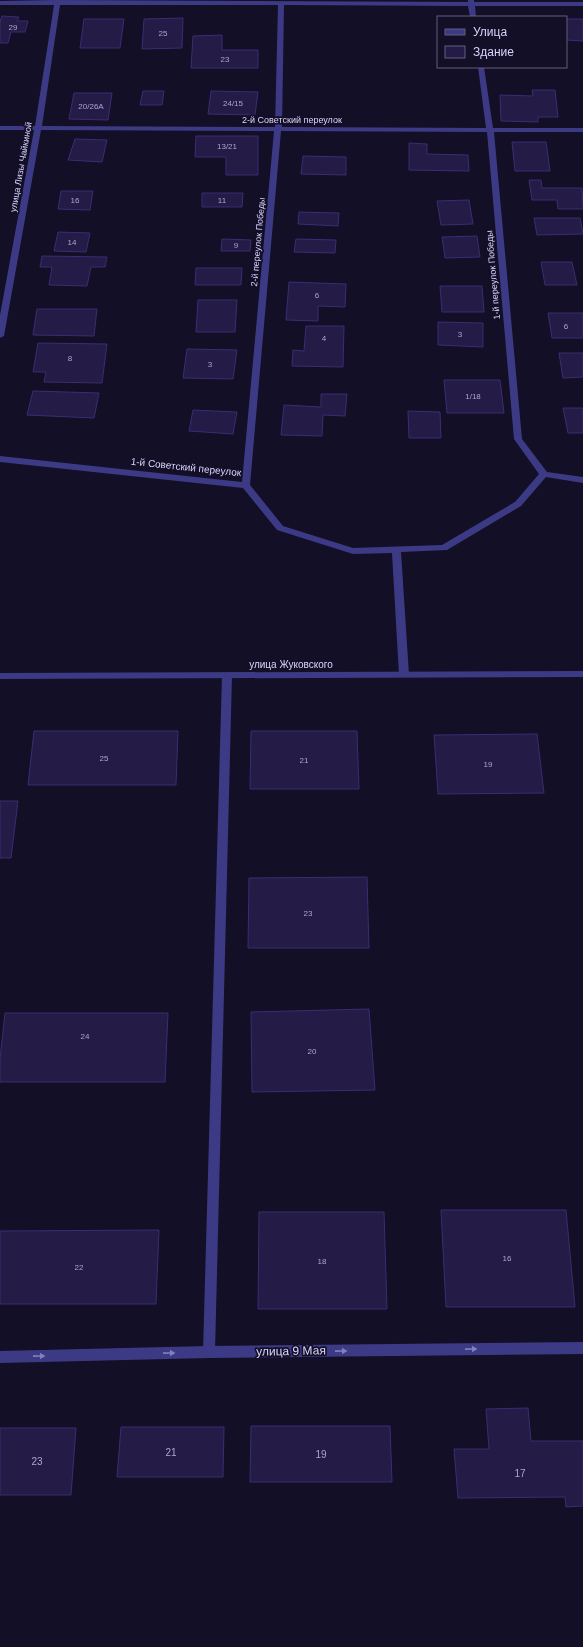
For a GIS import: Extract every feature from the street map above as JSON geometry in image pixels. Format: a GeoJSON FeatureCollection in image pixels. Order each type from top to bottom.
{"type":"FeatureCollection","features":[{"type":"Feature","properties":{"kind":"street","name":"улица Лизы Чайкиной"},"geometry":{"type":"LineString","coordinates":[[0,336],[38,128],[58,2]]}},
{"type":"Feature","properties":{"kind":"street","name":"2-й переулок Победы"},"geometry":{"type":"LineString","coordinates":[[246,485],[278,129],[281,2]]}},
{"type":"Feature","properties":{"kind":"street"},"geometry":{"type":"LineString","coordinates":[[471,2],[473,16]]}},
{"type":"Feature","properties":{"kind":"street"},"geometry":{"type":"LineString","coordinates":[[0,3],[471,2],[583,4]]}},
{"type":"Feature","properties":{"kind":"street","name":"1-й переулок Победы"},"geometry":{"type":"LineString","coordinates":[[481,68],[490,129],[518,439],[544,474]]}},
{"type":"Feature","properties":{"kind":"street","name":"2-й Советский переулок"},"geometry":{"type":"LineString","coordinates":[[0,128],[583,130]]}},
{"type":"Feature","properties":{"kind":"street","name":"1-й Советский переулок"},"geometry":{"type":"LineString","coordinates":[[0,459],[246,485],[280,528],[353,551],[444,548],[518,504],[544,474]]}},
{"type":"Feature","properties":{"kind":"street"},"geometry":{"type":"LineString","coordinates":[[544,474],[583,480]]}},
{"type":"Feature","properties":{"kind":"street"},"geometry":{"type":"LineString","coordinates":[[396,550],[404,675]]}},
{"type":"Feature","properties":{"kind":"street","name":"улица Жуковского"},"geometry":{"type":"LineString","coordinates":[[0,676],[583,674]]}},
{"type":"Feature","properties":{"kind":"street"},"geometry":{"type":"LineString","coordinates":[[209,1352],[227,675]]}},
{"type":"Feature","properties":{"kind":"street","name":"улица 9 Мая"},"geometry":{"type":"LineString","coordinates":[[0,1357],[209,1352],[583,1348]]}},
{"type":"Feature","properties":{"kind":"building"},"geometry":{"type":"Polygon","coordinates":[[[2,16],[19,17],[17,21],[28,21],[25,32],[11,32],[8,43],[0,43],[0,22],[2,16]]]}},
{"type":"Feature","properties":{"kind":"building"},"geometry":{"type":"Polygon","coordinates":[[[183,18],[182,48],[142,49],[144,19],[183,18]]]}},
{"type":"Feature","properties":{"kind":"building"},"geometry":{"type":"Polygon","coordinates":[[[84,19],[124,19],[120,48],[80,48],[84,19]]]}},
{"type":"Feature","properties":{"kind":"building"},"geometry":{"type":"Polygon","coordinates":[[[567,19],[583,19],[583,41],[567,40],[567,19]]]}},
{"type":"Feature","properties":{"kind":"building"},"geometry":{"type":"Polygon","coordinates":[[[222,35],[222,50],[258,50],[258,68],[191,68],[193,36],[222,35]]]}},
{"type":"Feature","properties":{"kind":"building"},"geometry":{"type":"Polygon","coordinates":[[[532,90],[555,90],[558,117],[538,117],[538,122],[501,121],[500,95],[533,96],[532,90]]]}},
{"type":"Feature","properties":{"kind":"building"},"geometry":{"type":"Polygon","coordinates":[[[143,91],[164,91],[162,105],[140,105],[143,91]]]}},
{"type":"Feature","properties":{"kind":"building"},"geometry":{"type":"Polygon","coordinates":[[[211,91],[258,92],[255,115],[208,114],[211,91]]]}},
{"type":"Feature","properties":{"kind":"building"},"geometry":{"type":"Polygon","coordinates":[[[74,93],[112,93],[108,120],[69,119],[74,93]]]}},
{"type":"Feature","properties":{"kind":"building"},"geometry":{"type":"Polygon","coordinates":[[[196,136],[258,136],[258,175],[226,175],[226,157],[195,157],[196,136]]]}},
{"type":"Feature","properties":{"kind":"building"},"geometry":{"type":"Polygon","coordinates":[[[75,139],[107,140],[102,162],[68,160],[75,139]]]}},
{"type":"Feature","properties":{"kind":"building"},"geometry":{"type":"Polygon","coordinates":[[[512,142],[546,142],[550,171],[515,171],[512,142]]]}},
{"type":"Feature","properties":{"kind":"building"},"geometry":{"type":"Polygon","coordinates":[[[409,143],[427,144],[427,154],[468,155],[469,171],[409,170],[409,143]]]}},
{"type":"Feature","properties":{"kind":"building"},"geometry":{"type":"Polygon","coordinates":[[[303,156],[346,157],[346,175],[301,174],[303,156]]]}},
{"type":"Feature","properties":{"kind":"building"},"geometry":{"type":"Polygon","coordinates":[[[529,180],[541,180],[542,188],[582,188],[583,209],[558,209],[557,200],[532,200],[529,180]]]}},
{"type":"Feature","properties":{"kind":"building"},"geometry":{"type":"Polygon","coordinates":[[[61,191],[93,191],[90,210],[58,209],[61,191]]]}},
{"type":"Feature","properties":{"kind":"building"},"geometry":{"type":"Polygon","coordinates":[[[202,193],[243,193],[242,207],[202,207],[202,193]]]}},
{"type":"Feature","properties":{"kind":"building"},"geometry":{"type":"Polygon","coordinates":[[[469,200],[473,224],[441,225],[437,201],[469,200]]]}},
{"type":"Feature","properties":{"kind":"building"},"geometry":{"type":"Polygon","coordinates":[[[299,212],[339,213],[338,226],[298,224],[299,212]]]}},
{"type":"Feature","properties":{"kind":"building"},"geometry":{"type":"Polygon","coordinates":[[[534,218],[580,218],[583,234],[537,235],[534,218]]]}},
{"type":"Feature","properties":{"kind":"building"},"geometry":{"type":"Polygon","coordinates":[[[58,232],[90,233],[86,252],[54,251],[58,232]]]}},
{"type":"Feature","properties":{"kind":"building"},"geometry":{"type":"Polygon","coordinates":[[[477,236],[480,257],[445,258],[442,237],[477,236]]]}},
{"type":"Feature","properties":{"kind":"building"},"geometry":{"type":"Polygon","coordinates":[[[222,239],[251,240],[250,251],[221,251],[222,239]]]}},
{"type":"Feature","properties":{"kind":"building"},"geometry":{"type":"Polygon","coordinates":[[[296,239],[336,240],[335,253],[294,252],[296,239]]]}},
{"type":"Feature","properties":{"kind":"building"},"geometry":{"type":"Polygon","coordinates":[[[42,256],[107,257],[105,267],[91,267],[87,286],[49,285],[52,267],[40,267],[42,256]]]}},
{"type":"Feature","properties":{"kind":"building"},"geometry":{"type":"Polygon","coordinates":[[[541,262],[572,262],[577,285],[545,285],[541,262]]]}},
{"type":"Feature","properties":{"kind":"building"},"geometry":{"type":"Polygon","coordinates":[[[196,268],[242,268],[241,285],[195,285],[196,268]]]}},
{"type":"Feature","properties":{"kind":"building"},"geometry":{"type":"Polygon","coordinates":[[[289,282],[346,284],[345,307],[318,306],[318,321],[286,320],[289,282]]]}},
{"type":"Feature","properties":{"kind":"building"},"geometry":{"type":"Polygon","coordinates":[[[440,286],[482,286],[484,312],[442,312],[440,286]]]}},
{"type":"Feature","properties":{"kind":"building"},"geometry":{"type":"Polygon","coordinates":[[[198,300],[237,300],[235,332],[196,332],[198,300]]]}},
{"type":"Feature","properties":{"kind":"building"},"geometry":{"type":"Polygon","coordinates":[[[37,309],[97,309],[94,336],[33,335],[37,309]]]}},
{"type":"Feature","properties":{"kind":"building"},"geometry":{"type":"Polygon","coordinates":[[[548,313],[583,313],[583,338],[552,338],[548,313]]]}},
{"type":"Feature","properties":{"kind":"building"},"geometry":{"type":"Polygon","coordinates":[[[438,322],[483,323],[483,347],[438,345],[438,322]]]}},
{"type":"Feature","properties":{"kind":"building"},"geometry":{"type":"Polygon","coordinates":[[[306,326],[344,326],[343,367],[292,366],[293,350],[304,351],[306,326]]]}},
{"type":"Feature","properties":{"kind":"building"},"geometry":{"type":"Polygon","coordinates":[[[38,343],[107,344],[102,383],[44,382],[46,372],[33,372],[38,343]]]}},
{"type":"Feature","properties":{"kind":"building"},"geometry":{"type":"Polygon","coordinates":[[[187,349],[237,350],[233,379],[183,378],[187,349]]]}},
{"type":"Feature","properties":{"kind":"building"},"geometry":{"type":"Polygon","coordinates":[[[559,353],[583,353],[583,377],[563,378],[559,353]]]}},
{"type":"Feature","properties":{"kind":"building"},"geometry":{"type":"Polygon","coordinates":[[[444,380],[500,380],[504,413],[447,413],[444,380]]]}},
{"type":"Feature","properties":{"kind":"building"},"geometry":{"type":"Polygon","coordinates":[[[33,391],[99,393],[94,418],[27,415],[33,391]]]}},
{"type":"Feature","properties":{"kind":"building"},"geometry":{"type":"Polygon","coordinates":[[[321,394],[347,394],[345,416],[323,415],[322,436],[281,435],[284,405],[321,407],[321,394]]]}},
{"type":"Feature","properties":{"kind":"building"},"geometry":{"type":"Polygon","coordinates":[[[563,408],[583,408],[583,433],[568,433],[563,408]]]}},
{"type":"Feature","properties":{"kind":"building"},"geometry":{"type":"Polygon","coordinates":[[[193,410],[237,412],[233,434],[189,431],[193,410]]]}},
{"type":"Feature","properties":{"kind":"building"},"geometry":{"type":"Polygon","coordinates":[[[408,411],[440,412],[441,438],[409,438],[408,411]]]}},
{"type":"Feature","properties":{"kind":"building"},"geometry":{"type":"Polygon","coordinates":[[[34,731],[178,731],[176,785],[28,785],[34,731]]]}},
{"type":"Feature","properties":{"kind":"building"},"geometry":{"type":"Polygon","coordinates":[[[251,731],[357,731],[359,789],[250,789],[251,731]]]}},
{"type":"Feature","properties":{"kind":"building"},"geometry":{"type":"Polygon","coordinates":[[[537,734],[544,793],[438,794],[434,735],[537,734]]]}},
{"type":"Feature","properties":{"kind":"building"},"geometry":{"type":"Polygon","coordinates":[[[0,801],[18,801],[11,858],[0,858],[0,801]]]}},
{"type":"Feature","properties":{"kind":"building"},"geometry":{"type":"Polygon","coordinates":[[[367,877],[369,948],[248,948],[249,878],[367,877]]]}},
{"type":"Feature","properties":{"kind":"building"},"geometry":{"type":"Polygon","coordinates":[[[369,1009],[375,1090],[252,1092],[251,1012],[369,1009]]]}},
{"type":"Feature","properties":{"kind":"building"},"geometry":{"type":"Polygon","coordinates":[[[5,1013],[168,1013],[165,1082],[0,1082],[0,1059],[5,1013]]]}},
{"type":"Feature","properties":{"kind":"building"},"geometry":{"type":"Polygon","coordinates":[[[441,1210],[566,1210],[575,1307],[446,1307],[441,1210]]]}},
{"type":"Feature","properties":{"kind":"building"},"geometry":{"type":"Polygon","coordinates":[[[259,1212],[384,1212],[387,1309],[258,1309],[259,1212]]]}},
{"type":"Feature","properties":{"kind":"building"},"geometry":{"type":"Polygon","coordinates":[[[159,1230],[156,1304],[0,1304],[0,1231],[159,1230]]]}},
{"type":"Feature","properties":{"kind":"building"},"geometry":{"type":"Polygon","coordinates":[[[528,1408],[531,1441],[583,1441],[583,1506],[566,1507],[565,1497],[458,1498],[454,1449],[489,1449],[486,1409],[528,1408]]]}},
{"type":"Feature","properties":{"kind":"building"},"geometry":{"type":"Polygon","coordinates":[[[251,1426],[390,1426],[392,1482],[250,1482],[251,1426]]]}},
{"type":"Feature","properties":{"kind":"building"},"geometry":{"type":"Polygon","coordinates":[[[121,1427],[224,1427],[223,1477],[117,1477],[121,1427]]]}},
{"type":"Feature","properties":{"kind":"building"},"geometry":{"type":"Polygon","coordinates":[[[0,1428],[76,1428],[71,1495],[0,1495],[0,1428]]]}}]}
